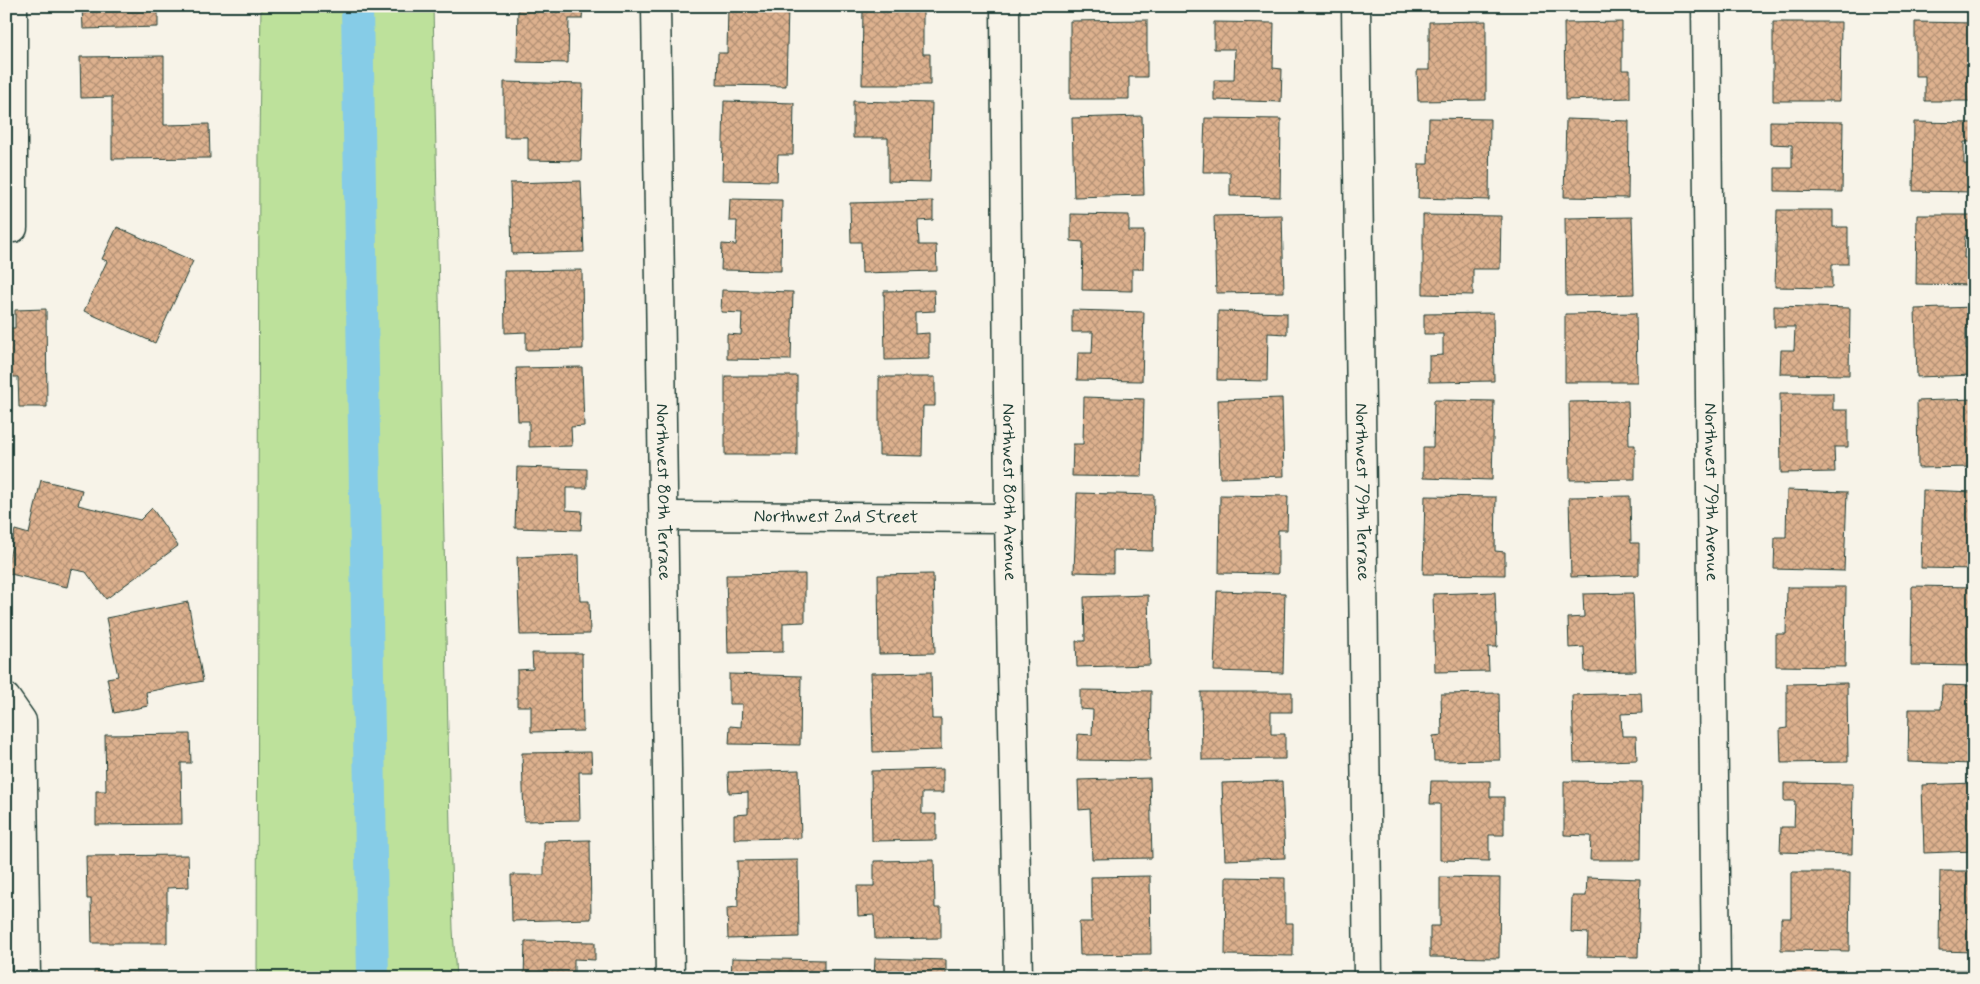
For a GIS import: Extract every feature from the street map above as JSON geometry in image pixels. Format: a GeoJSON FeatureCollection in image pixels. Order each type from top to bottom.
{"type":"FeatureCollection","features":[{"type":"Feature","properties":{"kind":"street"},"geometry":{"type":"LineString","coordinates":[[13,6],[13,228]]}},
{"type":"Feature","properties":{"kind":"street","name":"Northwest 80th Terrace"},"geometry":{"type":"LineString","coordinates":[[656,6],[670,978]]}},
{"type":"Feature","properties":{"kind":"street","name":"Northwest 80th Avenue"},"geometry":{"type":"LineString","coordinates":[[1005,6],[1008,518],[1018,978]]}},
{"type":"Feature","properties":{"kind":"street","name":"Northwest 79th Terrace"},"geometry":{"type":"LineString","coordinates":[[1356,6],[1368,978]]}},
{"type":"Feature","properties":{"kind":"street","name":"Northwest 79th Avenue"},"geometry":{"type":"LineString","coordinates":[[1706,6],[1716,978]]}},
{"type":"Feature","properties":{"kind":"street","name":"Northwest 2nd Street"},"geometry":{"type":"LineString","coordinates":[[664,516],[1008,518]]}},
{"type":"Feature","properties":{"kind":"street"},"geometry":{"type":"LineString","coordinates":[[6,698],[22,721],[26,978]]}},
{"type":"Feature","properties":{"kind":"green space"},"geometry":{"type":"Polygon","coordinates":[[[261,6],[433,6],[450,829],[456,978],[257,978],[261,6]]]}},
{"type":"Feature","properties":{"kind":"building"},"geometry":{"type":"Polygon","coordinates":[[[82,6],[158,6],[158,27],[83,29],[82,6]]]}},
{"type":"Feature","properties":{"kind":"building"},"geometry":{"type":"Polygon","coordinates":[[[518,6],[583,6],[582,19],[569,19],[568,63],[517,62],[518,6]]]}},
{"type":"Feature","properties":{"kind":"building"},"geometry":{"type":"Polygon","coordinates":[[[728,6],[788,7],[786,86],[717,85],[718,53],[727,53],[728,6]]]}},
{"type":"Feature","properties":{"kind":"building"},"geometry":{"type":"Polygon","coordinates":[[[863,6],[923,7],[923,54],[930,54],[930,85],[862,85],[863,6]]]}},
{"type":"Feature","properties":{"kind":"building"},"geometry":{"type":"Polygon","coordinates":[[[1147,20],[1147,77],[1129,77],[1129,99],[1070,99],[1070,21],[1147,20]]]}},
{"type":"Feature","properties":{"kind":"building"},"geometry":{"type":"Polygon","coordinates":[[[1486,21],[1486,100],[1418,101],[1417,70],[1429,70],[1429,22],[1486,21]]]}},
{"type":"Feature","properties":{"kind":"building"},"geometry":{"type":"Polygon","coordinates":[[[1214,22],[1274,23],[1273,68],[1282,69],[1281,102],[1214,100],[1214,80],[1234,80],[1235,49],[1214,49],[1214,22]]]}},
{"type":"Feature","properties":{"kind":"building"},"geometry":{"type":"Polygon","coordinates":[[[1622,22],[1622,70],[1630,70],[1630,98],[1565,100],[1564,23],[1622,22]]]}},
{"type":"Feature","properties":{"kind":"building"},"geometry":{"type":"Polygon","coordinates":[[[1773,22],[1841,22],[1840,101],[1773,101],[1773,22]]]}},
{"type":"Feature","properties":{"kind":"building"},"geometry":{"type":"Polygon","coordinates":[[[1915,22],[1974,23],[1974,101],[1925,101],[1925,76],[1915,76],[1915,22]]]}},
{"type":"Feature","properties":{"kind":"building"},"geometry":{"type":"Polygon","coordinates":[[[164,56],[164,125],[209,124],[210,158],[112,159],[112,97],[81,98],[80,57],[164,56]]]}},
{"type":"Feature","properties":{"kind":"building"},"geometry":{"type":"Polygon","coordinates":[[[504,82],[583,84],[581,161],[528,160],[528,137],[504,137],[504,82]]]}},
{"type":"Feature","properties":{"kind":"building"},"geometry":{"type":"Polygon","coordinates":[[[724,101],[794,103],[793,155],[778,155],[777,181],[722,180],[724,101]]]}},
{"type":"Feature","properties":{"kind":"building"},"geometry":{"type":"Polygon","coordinates":[[[853,101],[932,103],[930,182],[888,181],[888,138],[853,138],[853,101]]]}},
{"type":"Feature","properties":{"kind":"building"},"geometry":{"type":"Polygon","coordinates":[[[1142,116],[1144,195],[1074,197],[1072,118],[1142,116]]]}},
{"type":"Feature","properties":{"kind":"building"},"geometry":{"type":"Polygon","coordinates":[[[1205,118],[1281,119],[1280,197],[1230,196],[1230,172],[1203,172],[1205,118]]]}},
{"type":"Feature","properties":{"kind":"building"},"geometry":{"type":"Polygon","coordinates":[[[1429,118],[1490,119],[1489,200],[1418,198],[1419,164],[1428,164],[1429,118]]]}},
{"type":"Feature","properties":{"kind":"building"},"geometry":{"type":"Polygon","coordinates":[[[1566,119],[1629,121],[1628,198],[1564,197],[1566,119]]]}},
{"type":"Feature","properties":{"kind":"building"},"geometry":{"type":"Polygon","coordinates":[[[1770,121],[1843,122],[1842,192],[1775,191],[1775,168],[1792,168],[1792,145],[1770,144],[1770,121]]]}},
{"type":"Feature","properties":{"kind":"building"},"geometry":{"type":"Polygon","coordinates":[[[1914,122],[1974,123],[1974,142],[1964,142],[1964,164],[1974,164],[1974,192],[1913,191],[1914,122]]]}},
{"type":"Feature","properties":{"kind":"building"},"geometry":{"type":"Polygon","coordinates":[[[581,181],[584,252],[512,254],[510,183],[581,181]]]}},
{"type":"Feature","properties":{"kind":"building"},"geometry":{"type":"Polygon","coordinates":[[[730,199],[782,200],[781,271],[721,270],[722,244],[736,245],[737,221],[729,221],[730,199]]]}},
{"type":"Feature","properties":{"kind":"building"},"geometry":{"type":"Polygon","coordinates":[[[933,201],[933,220],[918,221],[919,245],[936,245],[937,271],[862,273],[861,242],[851,242],[850,203],[933,201]]]}},
{"type":"Feature","properties":{"kind":"building"},"geometry":{"type":"Polygon","coordinates":[[[1777,210],[1833,210],[1833,227],[1848,227],[1848,264],[1832,264],[1832,288],[1775,287],[1777,210]]]}},
{"type":"Feature","properties":{"kind":"building"},"geometry":{"type":"Polygon","coordinates":[[[1071,214],[1129,215],[1129,231],[1144,231],[1143,269],[1132,269],[1132,291],[1082,290],[1083,242],[1071,241],[1071,214]]]}},
{"type":"Feature","properties":{"kind":"building"},"geometry":{"type":"Polygon","coordinates":[[[1282,215],[1284,292],[1216,293],[1214,216],[1282,215]]]}},
{"type":"Feature","properties":{"kind":"building"},"geometry":{"type":"Polygon","coordinates":[[[1423,215],[1501,216],[1500,269],[1473,269],[1473,295],[1423,294],[1423,215]]]}},
{"type":"Feature","properties":{"kind":"building"},"geometry":{"type":"Polygon","coordinates":[[[1917,215],[1974,215],[1974,236],[1965,236],[1964,258],[1974,258],[1974,285],[1916,284],[1917,215]]]}},
{"type":"Feature","properties":{"kind":"building"},"geometry":{"type":"Polygon","coordinates":[[[1632,217],[1634,294],[1566,296],[1565,218],[1632,217]]]}},
{"type":"Feature","properties":{"kind":"building"},"geometry":{"type":"Polygon","coordinates":[[[117,227],[193,261],[155,343],[84,311],[107,261],[102,259],[117,227]]]}},
{"type":"Feature","properties":{"kind":"building"},"geometry":{"type":"Polygon","coordinates":[[[582,270],[583,349],[526,350],[526,332],[505,333],[504,271],[582,270]]]}},
{"type":"Feature","properties":{"kind":"building"},"geometry":{"type":"Polygon","coordinates":[[[722,290],[793,292],[791,360],[727,359],[727,334],[741,335],[742,313],[721,312],[722,290]]]}},
{"type":"Feature","properties":{"kind":"building"},"geometry":{"type":"Polygon","coordinates":[[[934,290],[935,311],[915,312],[915,334],[929,333],[929,359],[885,360],[884,291],[934,290]]]}},
{"type":"Feature","properties":{"kind":"building"},"geometry":{"type":"Polygon","coordinates":[[[1774,306],[1850,308],[1849,375],[1780,374],[1781,350],[1794,350],[1795,327],[1774,327],[1774,306]]]}},
{"type":"Feature","properties":{"kind":"building"},"geometry":{"type":"Polygon","coordinates":[[[1974,307],[1974,328],[1966,328],[1966,350],[1974,350],[1974,375],[1917,377],[1915,309],[1974,307]]]}},
{"type":"Feature","properties":{"kind":"building"},"geometry":{"type":"Polygon","coordinates":[[[46,309],[47,407],[19,407],[18,377],[6,377],[6,328],[15,328],[15,310],[46,309]]]}},
{"type":"Feature","properties":{"kind":"building"},"geometry":{"type":"Polygon","coordinates":[[[1072,310],[1144,312],[1142,381],[1077,380],[1078,353],[1092,353],[1093,332],[1072,332],[1072,310]]]}},
{"type":"Feature","properties":{"kind":"building"},"geometry":{"type":"Polygon","coordinates":[[[1218,311],[1287,313],[1287,334],[1268,333],[1267,381],[1217,380],[1218,311]]]}},
{"type":"Feature","properties":{"kind":"building"},"geometry":{"type":"Polygon","coordinates":[[[1493,313],[1494,381],[1429,382],[1429,356],[1443,355],[1443,334],[1424,334],[1424,314],[1493,313]]]}},
{"type":"Feature","properties":{"kind":"building"},"geometry":{"type":"Polygon","coordinates":[[[1636,313],[1637,382],[1565,382],[1565,314],[1636,313]]]}},
{"type":"Feature","properties":{"kind":"building"},"geometry":{"type":"Polygon","coordinates":[[[582,367],[584,426],[571,427],[572,446],[529,447],[529,421],[518,421],[516,368],[582,367]]]}},
{"type":"Feature","properties":{"kind":"building"},"geometry":{"type":"Polygon","coordinates":[[[725,376],[797,376],[797,455],[725,455],[725,376]]]}},
{"type":"Feature","properties":{"kind":"building"},"geometry":{"type":"Polygon","coordinates":[[[879,377],[935,377],[935,406],[923,406],[922,456],[879,455],[879,377]]]}},
{"type":"Feature","properties":{"kind":"building"},"geometry":{"type":"Polygon","coordinates":[[[1780,393],[1833,393],[1833,410],[1848,410],[1848,447],[1834,447],[1835,472],[1781,473],[1780,393]]]}},
{"type":"Feature","properties":{"kind":"building"},"geometry":{"type":"Polygon","coordinates":[[[1084,397],[1144,399],[1142,477],[1072,476],[1073,444],[1083,444],[1084,397]]]}},
{"type":"Feature","properties":{"kind":"building"},"geometry":{"type":"Polygon","coordinates":[[[1282,398],[1284,476],[1220,478],[1218,400],[1282,398]]]}},
{"type":"Feature","properties":{"kind":"building"},"geometry":{"type":"Polygon","coordinates":[[[1974,399],[1974,467],[1918,468],[1917,401],[1974,399]]]}},
{"type":"Feature","properties":{"kind":"building"},"geometry":{"type":"Polygon","coordinates":[[[1434,400],[1494,401],[1492,480],[1423,478],[1423,447],[1433,447],[1434,400]]]}},
{"type":"Feature","properties":{"kind":"building"},"geometry":{"type":"Polygon","coordinates":[[[1628,401],[1629,445],[1635,445],[1635,479],[1570,480],[1569,402],[1628,401]]]}},
{"type":"Feature","properties":{"kind":"building"},"geometry":{"type":"Polygon","coordinates":[[[517,467],[587,469],[587,488],[566,488],[566,510],[582,511],[581,530],[515,528],[517,467]]]}},
{"type":"Feature","properties":{"kind":"building"},"geometry":{"type":"Polygon","coordinates":[[[41,480],[82,490],[78,505],[140,520],[152,508],[178,546],[106,599],[86,572],[71,569],[67,587],[6,573],[15,530],[29,534],[41,480]]]}},
{"type":"Feature","properties":{"kind":"building"},"geometry":{"type":"Polygon","coordinates":[[[1787,490],[1847,492],[1844,571],[1774,569],[1775,537],[1786,537],[1787,490]]]}},
{"type":"Feature","properties":{"kind":"building"},"geometry":{"type":"Polygon","coordinates":[[[1923,490],[1974,492],[1974,569],[1921,568],[1923,490]]]}},
{"type":"Feature","properties":{"kind":"building"},"geometry":{"type":"Polygon","coordinates":[[[1077,493],[1154,495],[1153,551],[1113,550],[1113,573],[1074,572],[1077,493]]]}},
{"type":"Feature","properties":{"kind":"building"},"geometry":{"type":"Polygon","coordinates":[[[1220,495],[1288,496],[1287,530],[1278,530],[1278,574],[1219,573],[1220,495]]]}},
{"type":"Feature","properties":{"kind":"building"},"geometry":{"type":"Polygon","coordinates":[[[1425,496],[1496,497],[1495,551],[1505,552],[1505,575],[1423,574],[1425,496]]]}},
{"type":"Feature","properties":{"kind":"building"},"geometry":{"type":"Polygon","coordinates":[[[1630,496],[1631,543],[1639,543],[1639,575],[1571,577],[1569,497],[1630,496]]]}},
{"type":"Feature","properties":{"kind":"building"},"geometry":{"type":"Polygon","coordinates":[[[579,555],[580,601],[589,601],[590,634],[520,635],[517,557],[579,555]]]}},
{"type":"Feature","properties":{"kind":"building"},"geometry":{"type":"Polygon","coordinates":[[[805,574],[805,622],[783,623],[783,652],[728,653],[726,575],[805,574]]]}},
{"type":"Feature","properties":{"kind":"building"},"geometry":{"type":"Polygon","coordinates":[[[933,574],[935,653],[879,654],[878,575],[933,574]]]}},
{"type":"Feature","properties":{"kind":"building"},"geometry":{"type":"Polygon","coordinates":[[[1912,586],[1974,587],[1974,666],[1911,665],[1912,586]]]}},
{"type":"Feature","properties":{"kind":"building"},"geometry":{"type":"Polygon","coordinates":[[[1787,587],[1846,587],[1845,667],[1776,666],[1776,634],[1786,634],[1787,587]]]}},
{"type":"Feature","properties":{"kind":"building"},"geometry":{"type":"Polygon","coordinates":[[[1217,591],[1285,593],[1283,673],[1214,671],[1217,591]]]}},
{"type":"Feature","properties":{"kind":"building"},"geometry":{"type":"Polygon","coordinates":[[[1495,592],[1497,647],[1488,647],[1489,671],[1435,672],[1433,594],[1495,592]]]}},
{"type":"Feature","properties":{"kind":"building"},"geometry":{"type":"Polygon","coordinates":[[[1633,593],[1636,671],[1585,672],[1584,647],[1569,648],[1568,618],[1584,617],[1583,594],[1633,593]]]}},
{"type":"Feature","properties":{"kind":"building"},"geometry":{"type":"Polygon","coordinates":[[[1148,595],[1150,665],[1077,667],[1076,641],[1085,641],[1084,597],[1148,595]]]}},
{"type":"Feature","properties":{"kind":"building"},"geometry":{"type":"Polygon","coordinates":[[[188,602],[203,681],[146,692],[148,706],[114,713],[107,678],[118,676],[106,618],[188,602]]]}},
{"type":"Feature","properties":{"kind":"building"},"geometry":{"type":"Polygon","coordinates":[[[532,653],[582,653],[583,731],[531,732],[531,706],[517,706],[517,670],[533,669],[532,653]]]}},
{"type":"Feature","properties":{"kind":"building"},"geometry":{"type":"Polygon","coordinates":[[[931,672],[932,719],[941,719],[941,750],[873,752],[871,673],[931,672]]]}},
{"type":"Feature","properties":{"kind":"building"},"geometry":{"type":"Polygon","coordinates":[[[729,674],[801,676],[800,745],[729,744],[730,726],[741,727],[742,704],[729,704],[729,674]]]}},
{"type":"Feature","properties":{"kind":"building"},"geometry":{"type":"Polygon","coordinates":[[[1847,683],[1848,762],[1781,763],[1780,729],[1787,728],[1787,684],[1847,683]]]}},
{"type":"Feature","properties":{"kind":"building"},"geometry":{"type":"Polygon","coordinates":[[[1942,685],[1974,686],[1974,764],[1908,762],[1909,709],[1941,709],[1942,685]]]}},
{"type":"Feature","properties":{"kind":"building"},"geometry":{"type":"Polygon","coordinates":[[[1080,690],[1151,691],[1150,761],[1077,760],[1078,734],[1092,735],[1093,710],[1080,709],[1080,690]]]}},
{"type":"Feature","properties":{"kind":"building"},"geometry":{"type":"Polygon","coordinates":[[[1201,692],[1292,692],[1292,712],[1271,712],[1271,734],[1285,734],[1285,759],[1202,760],[1201,692]]]}},
{"type":"Feature","properties":{"kind":"building"},"geometry":{"type":"Polygon","coordinates":[[[1499,693],[1500,760],[1434,761],[1433,736],[1442,735],[1441,694],[1499,693]]]}},
{"type":"Feature","properties":{"kind":"building"},"geometry":{"type":"Polygon","coordinates":[[[1641,693],[1642,713],[1621,714],[1622,736],[1636,736],[1637,760],[1574,762],[1572,695],[1641,693]]]}},
{"type":"Feature","properties":{"kind":"building"},"geometry":{"type":"Polygon","coordinates":[[[190,734],[191,763],[181,763],[182,824],[96,825],[96,791],[106,791],[105,735],[190,734]]]}},
{"type":"Feature","properties":{"kind":"building"},"geometry":{"type":"Polygon","coordinates":[[[591,752],[592,772],[579,772],[580,820],[524,821],[522,753],[591,752]]]}},
{"type":"Feature","properties":{"kind":"building"},"geometry":{"type":"Polygon","coordinates":[[[943,769],[943,793],[922,793],[922,814],[936,814],[936,840],[872,841],[871,771],[943,769]]]}},
{"type":"Feature","properties":{"kind":"building"},"geometry":{"type":"Polygon","coordinates":[[[799,770],[801,838],[734,839],[734,815],[748,814],[748,792],[729,793],[728,772],[799,770]]]}},
{"type":"Feature","properties":{"kind":"building"},"geometry":{"type":"Polygon","coordinates":[[[1150,778],[1152,858],[1092,859],[1090,809],[1079,810],[1078,780],[1150,778]]]}},
{"type":"Feature","properties":{"kind":"building"},"geometry":{"type":"Polygon","coordinates":[[[1282,781],[1285,858],[1225,860],[1222,783],[1282,781]]]}},
{"type":"Feature","properties":{"kind":"building"},"geometry":{"type":"Polygon","coordinates":[[[1431,781],[1490,781],[1490,797],[1504,797],[1504,835],[1489,835],[1489,861],[1440,860],[1440,804],[1430,804],[1431,781]]]}},
{"type":"Feature","properties":{"kind":"building"},"geometry":{"type":"Polygon","coordinates":[[[1564,781],[1642,782],[1641,860],[1590,860],[1591,836],[1564,835],[1564,781]]]}},
{"type":"Feature","properties":{"kind":"building"},"geometry":{"type":"Polygon","coordinates":[[[1784,783],[1853,784],[1852,854],[1780,852],[1781,827],[1794,827],[1795,801],[1784,801],[1784,783]]]}},
{"type":"Feature","properties":{"kind":"building"},"geometry":{"type":"Polygon","coordinates":[[[1974,783],[1974,851],[1924,853],[1922,785],[1974,783]]]}},
{"type":"Feature","properties":{"kind":"building"},"geometry":{"type":"Polygon","coordinates":[[[590,840],[591,919],[512,921],[511,875],[544,875],[544,841],[590,840]]]}},
{"type":"Feature","properties":{"kind":"building"},"geometry":{"type":"Polygon","coordinates":[[[188,855],[189,887],[167,888],[167,943],[92,943],[91,899],[87,899],[86,856],[188,855]]]}},
{"type":"Feature","properties":{"kind":"building"},"geometry":{"type":"Polygon","coordinates":[[[798,860],[799,937],[728,939],[727,908],[738,907],[737,861],[798,860]]]}},
{"type":"Feature","properties":{"kind":"building"},"geometry":{"type":"Polygon","coordinates":[[[934,860],[935,908],[941,908],[941,938],[875,939],[874,915],[858,916],[857,886],[874,886],[874,861],[934,860]]]}},
{"type":"Feature","properties":{"kind":"building"},"geometry":{"type":"Polygon","coordinates":[[[1940,871],[1974,871],[1974,952],[1939,951],[1940,871]]]}},
{"type":"Feature","properties":{"kind":"building"},"geometry":{"type":"Polygon","coordinates":[[[1791,872],[1850,872],[1849,951],[1781,950],[1781,918],[1791,918],[1791,872]]]}},
{"type":"Feature","properties":{"kind":"building"},"geometry":{"type":"Polygon","coordinates":[[[1150,876],[1151,954],[1080,955],[1079,922],[1092,922],[1091,877],[1150,876]]]}},
{"type":"Feature","properties":{"kind":"building"},"geometry":{"type":"Polygon","coordinates":[[[1226,877],[1285,878],[1285,923],[1293,923],[1293,956],[1225,955],[1226,877]]]}},
{"type":"Feature","properties":{"kind":"building"},"geometry":{"type":"Polygon","coordinates":[[[1440,877],[1500,878],[1499,958],[1430,957],[1430,926],[1440,926],[1440,877]]]}},
{"type":"Feature","properties":{"kind":"building"},"geometry":{"type":"Polygon","coordinates":[[[1587,877],[1640,879],[1638,957],[1587,956],[1588,933],[1571,932],[1572,896],[1586,896],[1587,877]]]}},
{"type":"Feature","properties":{"kind":"building"},"geometry":{"type":"Polygon","coordinates":[[[525,941],[595,942],[595,960],[574,959],[574,978],[524,978],[525,941]]]}},
{"type":"Feature","properties":{"kind":"building"},"geometry":{"type":"Polygon","coordinates":[[[732,958],[824,960],[824,978],[731,978],[732,958]]]}},
{"type":"Feature","properties":{"kind":"building"},"geometry":{"type":"Polygon","coordinates":[[[875,958],[946,960],[946,978],[874,978],[875,958]]]}},
{"type":"Feature","properties":{"kind":"building"},"geometry":{"type":"Polygon","coordinates":[[[1784,970],[1855,972],[1855,978],[1784,978],[1784,970]]]}},
{"type":"Feature","properties":{"kind":"building"},"geometry":{"type":"Polygon","coordinates":[[[1945,970],[1974,970],[1974,978],[1945,978],[1945,970]]]}},
{"type":"Feature","properties":{"kind":"building"},"geometry":{"type":"Polygon","coordinates":[[[94,971],[190,973],[190,978],[94,978],[94,971]]]}},
{"type":"Feature","properties":{"kind":"building"},"geometry":{"type":"Polygon","coordinates":[[[1161,972],[1161,978],[1085,978],[1085,974],[1161,972]]]}},
{"type":"Feature","properties":{"kind":"building"},"geometry":{"type":"Polygon","coordinates":[[[1238,973],[1298,974],[1297,978],[1238,978],[1238,973]]]}},
{"type":"Feature","properties":{"kind":"waterway"},"geometry":{"type":"LineString","coordinates":[[357,6],[373,978]]}}]}
